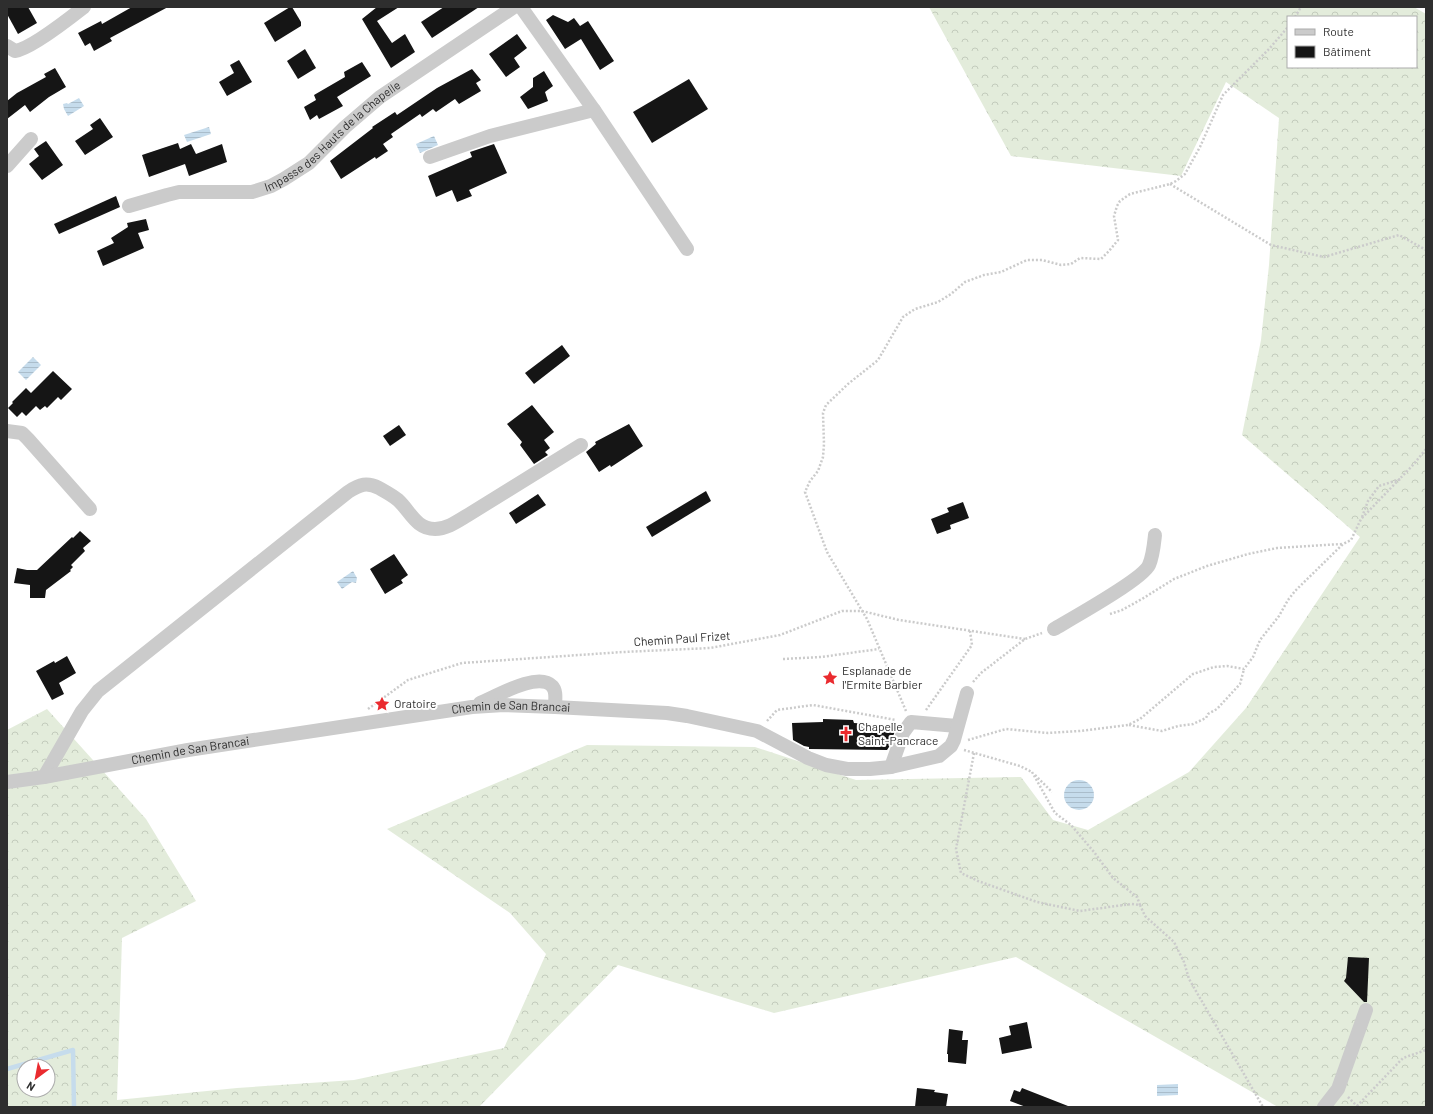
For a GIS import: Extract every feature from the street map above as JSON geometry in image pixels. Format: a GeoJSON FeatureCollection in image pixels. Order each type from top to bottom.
{"type":"FeatureCollection","features":[{"type":"Feature","properties":{"kind":"street"},"geometry":{"type":"LineString","coordinates":[[7,46],[14,50],[25,48],[58,27],[84,7]]}},
{"type":"Feature","properties":{"kind":"street","name":"Impasse des Hauts de la Chapelle"},"geometry":{"type":"LineString","coordinates":[[128,206],[180,192],[252,192],[271,186],[309,163],[345,127],[380,97],[514,7]]}},
{"type":"Feature","properties":{"kind":"street"},"geometry":{"type":"LineString","coordinates":[[521,7],[594,110],[687,249]]}},
{"type":"Feature","properties":{"kind":"street"},"geometry":{"type":"LineString","coordinates":[[430,157],[490,136],[594,110]]}},
{"type":"Feature","properties":{"kind":"street"},"geometry":{"type":"LineString","coordinates":[[7,166],[31,139]]}},
{"type":"Feature","properties":{"kind":"street"},"geometry":{"type":"LineString","coordinates":[[7,431],[22,433],[90,510]]}},
{"type":"Feature","properties":{"kind":"street"},"geometry":{"type":"LineString","coordinates":[[44,777],[82,710],[98,691],[358,485],[373,485],[387,492],[398,500],[417,523],[426,528],[436,529],[449,526],[468,515],[581,445]]}},
{"type":"Feature","properties":{"kind":"street"},"geometry":{"type":"LineString","coordinates":[[1054,629],[1132,581],[1147,569],[1150,565],[1155,535]]}},
{"type":"Feature","properties":{"kind":"street"},"geometry":{"type":"LineString","coordinates":[[472,707],[524,684],[538,680],[553,686],[555,707]]}},
{"type":"Feature","properties":{"kind":"street"},"geometry":{"type":"LineString","coordinates":[[951,746],[967,693]]}},
{"type":"Feature","properties":{"kind":"street","name":"Chemin de San Brancai"},"geometry":{"type":"LineString","coordinates":[[7,782],[44,777],[188,750],[472,707],[504,705],[667,713],[687,716],[757,732],[808,758],[826,765],[847,769],[891,767],[939,756],[951,746]]}},
{"type":"Feature","properties":{"kind":"street"},"geometry":{"type":"LineString","coordinates":[[891,767],[903,733],[915,722],[957,726]]}},
{"type":"Feature","properties":{"kind":"street"},"geometry":{"type":"LineString","coordinates":[[1324,1107],[1338,1089],[1366,1010]]}},
{"type":"Feature","properties":{"kind":"path"},"geometry":{"type":"LineString","coordinates":[[1296,16],[1301,7]]}},
{"type":"Feature","properties":{"kind":"path"},"geometry":{"type":"LineString","coordinates":[[915,722],[879,649],[867,618],[827,552],[805,492],[818,471],[823,457],[823,413],[826,405],[878,360],[903,317],[915,309],[938,302],[951,294],[965,282],[984,274],[1001,272],[1026,260],[1042,260],[1061,265],[1071,264],[1080,258],[1101,258],[1118,240],[1114,216],[1116,206],[1120,201],[1130,194],[1170,184],[1185,174],[1200,147],[1223,95],[1269,49],[1287,28]]}},
{"type":"Feature","properties":{"kind":"path"},"geometry":{"type":"LineString","coordinates":[[1170,184],[1271,246],[1324,257],[1399,235],[1426,250]]}},
{"type":"Feature","properties":{"kind":"path"},"geometry":{"type":"LineString","coordinates":[[1361,519],[1413,466],[1426,449]]}},
{"type":"Feature","properties":{"kind":"path"},"geometry":{"type":"LineString","coordinates":[[951,746],[979,736],[1006,729],[1048,733],[1128,725],[1162,731],[1178,726],[1193,724],[1206,718],[1208,714],[1217,709],[1240,684],[1244,669],[1253,657],[1260,640],[1279,616],[1291,596],[1343,544],[1351,540],[1368,501],[1378,486],[1401,478]]}},
{"type":"Feature","properties":{"kind":"path"},"geometry":{"type":"LineString","coordinates":[[1104,616],[1122,610],[1174,579],[1207,566],[1248,554],[1277,548],[1343,544]]}},
{"type":"Feature","properties":{"kind":"path","name":"Chemin Paul Frizet"},"geometry":{"type":"LineString","coordinates":[[367,710],[408,680],[462,663],[623,652],[710,648],[780,635],[842,611],[862,611],[899,620],[1024,639]]}},
{"type":"Feature","properties":{"kind":"path"},"geometry":{"type":"LineString","coordinates":[[967,693],[971,684],[981,673],[1024,639],[1054,629]]}},
{"type":"Feature","properties":{"kind":"path"},"geometry":{"type":"LineString","coordinates":[[915,722],[972,645],[970,631]]}},
{"type":"Feature","properties":{"kind":"path"},"geometry":{"type":"LineString","coordinates":[[783,659],[821,657],[879,649]]}},
{"type":"Feature","properties":{"kind":"path"},"geometry":{"type":"LineString","coordinates":[[1128,725],[1140,719],[1193,674],[1214,667],[1228,666],[1244,669]]}},
{"type":"Feature","properties":{"kind":"path"},"geometry":{"type":"LineString","coordinates":[[757,732],[777,710],[813,705],[891,720],[915,722]]}},
{"type":"Feature","properties":{"kind":"path"},"geometry":{"type":"LineString","coordinates":[[951,746],[1020,766],[1032,772],[1052,792]]}},
{"type":"Feature","properties":{"kind":"path"},"geometry":{"type":"LineString","coordinates":[[974,753],[956,849],[961,873],[978,881],[1037,902],[1080,911],[1131,904],[1140,905]]}},
{"type":"Feature","properties":{"kind":"path"},"geometry":{"type":"LineString","coordinates":[[1032,772],[1055,813],[1071,825],[1094,852],[1113,878],[1137,897],[1145,916],[1174,942],[1184,962],[1189,979],[1263,1107]]}},
{"type":"Feature","properties":{"kind":"path"},"geometry":{"type":"LineString","coordinates":[[1357,1106],[1403,1058],[1426,1050]]}},
{"type":"Feature","properties":{"kind":"green space"},"geometry":{"type":"Polygon","coordinates":[[[929,7],[1414,7],[1426,14],[1426,1107],[1278,1107],[1016,957],[774,1013],[618,965],[479,1107],[7,1107],[7,730],[47,709],[146,819],[196,901],[122,938],[117,1100],[237,1088],[354,1080],[504,1048],[546,954],[510,913],[387,829],[587,745],[755,747],[856,780],[1021,777],[1053,820],[1088,830],[1189,772],[1246,708],[1360,537],[1242,435],[1261,340],[1269,265],[1279,118],[1226,82],[1181,176],[1011,156],[929,7]]]}},
{"type":"Feature","properties":{"kind":"water"},"geometry":{"type":"Polygon","coordinates":[[[79,98],[84,106],[68,116],[63,104],[68,104],[79,98]]]}},
{"type":"Feature","properties":{"kind":"water"},"geometry":{"type":"Polygon","coordinates":[[[209,127],[211,134],[187,142],[184,135],[209,127]]]}},
{"type":"Feature","properties":{"kind":"water"},"geometry":{"type":"Polygon","coordinates":[[[434,136],[438,145],[420,153],[416,144],[434,136]]]}},
{"type":"Feature","properties":{"kind":"water"},"geometry":{"type":"Polygon","coordinates":[[[33,357],[41,365],[26,380],[18,372],[33,357]]]}},
{"type":"Feature","properties":{"kind":"water"},"geometry":{"type":"Polygon","coordinates":[[[353,571],[357,578],[356,583],[352,582],[342,589],[337,582],[353,571]]]}},
{"type":"Feature","properties":{"kind":"water"},"geometry":{"type":"Polygon","coordinates":[[[1079,780],[1085,781],[1093,789],[1093,801],[1085,809],[1079,810],[1073,809],[1065,801],[1064,795],[1065,789],[1073,781],[1079,780]]]}},
{"type":"Feature","properties":{"kind":"water"},"geometry":{"type":"Polygon","coordinates":[[[1178,1084],[1178,1095],[1157,1096],[1157,1085],[1178,1084]]]}},
{"type":"Feature","properties":{"kind":"building"},"geometry":{"type":"Polygon","coordinates":[[[7,7],[28,7],[37,23],[18,34],[7,14],[7,7]]]}},
{"type":"Feature","properties":{"kind":"building"},"geometry":{"type":"Polygon","coordinates":[[[132,7],[168,7],[110,38],[112,41],[94,51],[90,43],[85,46],[78,33],[101,21],[102,24],[132,7]]]}},
{"type":"Feature","properties":{"kind":"building"},"geometry":{"type":"Polygon","coordinates":[[[292,7],[301,22],[301,26],[275,42],[264,23],[292,7]]]}},
{"type":"Feature","properties":{"kind":"building"},"geometry":{"type":"Polygon","coordinates":[[[377,7],[399,7],[377,21],[392,43],[405,34],[415,52],[391,68],[362,19],[377,7]]]}},
{"type":"Feature","properties":{"kind":"building"},"geometry":{"type":"Polygon","coordinates":[[[444,7],[479,7],[432,38],[421,22],[444,7]]]}},
{"type":"Feature","properties":{"kind":"building"},"geometry":{"type":"Polygon","coordinates":[[[553,15],[568,22],[574,18],[580,26],[588,21],[614,61],[600,70],[581,39],[565,49],[546,20],[553,15]]]}},
{"type":"Feature","properties":{"kind":"building"},"geometry":{"type":"Polygon","coordinates":[[[517,34],[527,48],[514,58],[520,67],[506,77],[489,54],[517,34]]]}},
{"type":"Feature","properties":{"kind":"building"},"geometry":{"type":"Polygon","coordinates":[[[305,49],[316,68],[298,79],[287,61],[305,49]]]}},
{"type":"Feature","properties":{"kind":"building"},"geometry":{"type":"Polygon","coordinates":[[[239,60],[252,82],[227,96],[219,82],[234,73],[230,65],[239,60]]]}},
{"type":"Feature","properties":{"kind":"building"},"geometry":{"type":"Polygon","coordinates":[[[362,62],[371,76],[337,97],[343,106],[319,119],[317,115],[310,120],[304,107],[316,100],[314,95],[345,77],[344,72],[362,62]]]}},
{"type":"Feature","properties":{"kind":"building"},"geometry":{"type":"Polygon","coordinates":[[[55,68],[66,87],[49,97],[30,112],[25,105],[7,119],[7,101],[17,93],[46,77],[44,74],[55,68]]]}},
{"type":"Feature","properties":{"kind":"building"},"geometry":{"type":"Polygon","coordinates":[[[472,69],[481,80],[476,83],[481,91],[459,104],[455,99],[436,112],[433,109],[422,117],[420,114],[391,134],[393,137],[383,144],[388,151],[376,159],[375,157],[341,179],[330,161],[373,128],[372,127],[395,112],[397,115],[437,88],[472,69]]]}},
{"type":"Feature","properties":{"kind":"building"},"geometry":{"type":"Polygon","coordinates":[[[544,71],[553,86],[545,92],[548,101],[528,109],[520,97],[533,87],[533,78],[544,71]]]}},
{"type":"Feature","properties":{"kind":"building"},"geometry":{"type":"Polygon","coordinates":[[[689,79],[708,109],[652,143],[633,112],[689,79]]]}},
{"type":"Feature","properties":{"kind":"building"},"geometry":{"type":"Polygon","coordinates":[[[100,118],[113,137],[85,155],[75,141],[93,129],[90,125],[100,118]]]}},
{"type":"Feature","properties":{"kind":"building"},"geometry":{"type":"Polygon","coordinates":[[[46,141],[63,165],[42,180],[29,164],[39,156],[34,149],[46,141]]]}},
{"type":"Feature","properties":{"kind":"building"},"geometry":{"type":"Polygon","coordinates":[[[178,143],[180,149],[191,144],[196,154],[222,144],[227,162],[189,176],[185,164],[149,177],[142,155],[178,143]]]}},
{"type":"Feature","properties":{"kind":"building"},"geometry":{"type":"Polygon","coordinates":[[[494,144],[507,173],[469,190],[472,196],[457,202],[452,190],[436,197],[428,176],[472,157],[470,152],[494,144]]]}},
{"type":"Feature","properties":{"kind":"building"},"geometry":{"type":"Polygon","coordinates":[[[116,196],[120,207],[59,234],[54,224],[116,196]]]}},
{"type":"Feature","properties":{"kind":"building"},"geometry":{"type":"Polygon","coordinates":[[[146,219],[149,230],[138,233],[144,248],[103,266],[97,251],[114,243],[111,238],[128,227],[127,223],[146,219]]]}},
{"type":"Feature","properties":{"kind":"building"},"geometry":{"type":"Polygon","coordinates":[[[562,345],[570,356],[534,384],[525,373],[562,345]]]}},
{"type":"Feature","properties":{"kind":"building"},"geometry":{"type":"Polygon","coordinates":[[[53,371],[72,389],[61,400],[58,397],[47,408],[45,406],[40,410],[36,406],[26,416],[22,412],[17,417],[8,408],[13,403],[12,402],[26,388],[31,393],[53,371]]]}},
{"type":"Feature","properties":{"kind":"building"},"geometry":{"type":"Polygon","coordinates":[[[532,405],[554,432],[544,440],[550,448],[545,452],[548,455],[534,464],[520,445],[522,442],[507,424],[532,405]]]}},
{"type":"Feature","properties":{"kind":"building"},"geometry":{"type":"Polygon","coordinates":[[[629,424],[643,446],[611,467],[610,465],[599,472],[586,452],[596,444],[595,442],[629,424]]]}},
{"type":"Feature","properties":{"kind":"building"},"geometry":{"type":"Polygon","coordinates":[[[399,425],[406,435],[390,446],[383,436],[399,425]]]}},
{"type":"Feature","properties":{"kind":"building"},"geometry":{"type":"Polygon","coordinates":[[[706,491],[711,501],[652,537],[646,527],[706,491]]]}},
{"type":"Feature","properties":{"kind":"building"},"geometry":{"type":"Polygon","coordinates":[[[538,494],[546,505],[516,524],[509,513],[538,494]]]}},
{"type":"Feature","properties":{"kind":"building"},"geometry":{"type":"Polygon","coordinates":[[[963,502],[969,518],[950,525],[951,529],[937,534],[931,519],[949,512],[947,508],[963,502]]]}},
{"type":"Feature","properties":{"kind":"building"},"geometry":{"type":"Polygon","coordinates":[[[80,531],[91,541],[83,548],[85,551],[71,565],[73,567],[70,570],[71,571],[46,590],[45,598],[30,598],[30,585],[14,583],[17,568],[37,570],[80,531]]]}},
{"type":"Feature","properties":{"kind":"building"},"geometry":{"type":"Polygon","coordinates":[[[394,554],[408,575],[401,580],[403,583],[385,594],[370,569],[394,554]]]}},
{"type":"Feature","properties":{"kind":"building"},"geometry":{"type":"Polygon","coordinates":[[[67,656],[76,673],[59,683],[64,694],[52,700],[36,671],[67,656]]]}},
{"type":"Feature","properties":{"kind":"building","name":"Chapelle Saint-Pancrace"},"geometry":{"type":"Polygon","coordinates":[[[823,719],[853,720],[854,723],[885,725],[895,731],[887,750],[809,749],[809,747],[793,740],[792,723],[823,722],[823,719]]]}},
{"type":"Feature","properties":{"kind":"building"},"geometry":{"type":"Polygon","coordinates":[[[1348,957],[1369,958],[1367,1002],[1364,1002],[1344,981],[1346,978],[1348,957]]]}},
{"type":"Feature","properties":{"kind":"building"},"geometry":{"type":"Polygon","coordinates":[[[1027,1022],[1032,1048],[1002,1054],[999,1038],[1011,1035],[1009,1026],[1027,1022]]]}},
{"type":"Feature","properties":{"kind":"building"},"geometry":{"type":"Polygon","coordinates":[[[949,1029],[963,1031],[962,1040],[968,1040],[966,1064],[948,1062],[947,1054],[949,1029]]]}},
{"type":"Feature","properties":{"kind":"building"},"geometry":{"type":"Polygon","coordinates":[[[917,1088],[935,1090],[934,1092],[948,1094],[946,1107],[915,1107],[917,1088]]]}},
{"type":"Feature","properties":{"kind":"building"},"geometry":{"type":"Polygon","coordinates":[[[1022,1088],[1068,1107],[1026,1107],[1010,1101],[1014,1090],[1020,1092],[1022,1088]]]}},
{"type":"Feature","properties":{"kind":"waterway"},"geometry":{"type":"LineString","coordinates":[[7,1069],[73,1050],[74,1107]]}},
{"type":"Feature","properties":{"kind":"place","name":"Esplanade de l'Ermite Barbier"},"geometry":{"type":"Point","coordinates":[830,678]}},
{"type":"Feature","properties":{"kind":"place","name":"Oratoire"},"geometry":{"type":"Point","coordinates":[382,704]}},
{"type":"Feature","properties":{"kind":"place","name":"Chapelle Saint-Pancrace"},"geometry":{"type":"Point","coordinates":[846,734]}}]}
